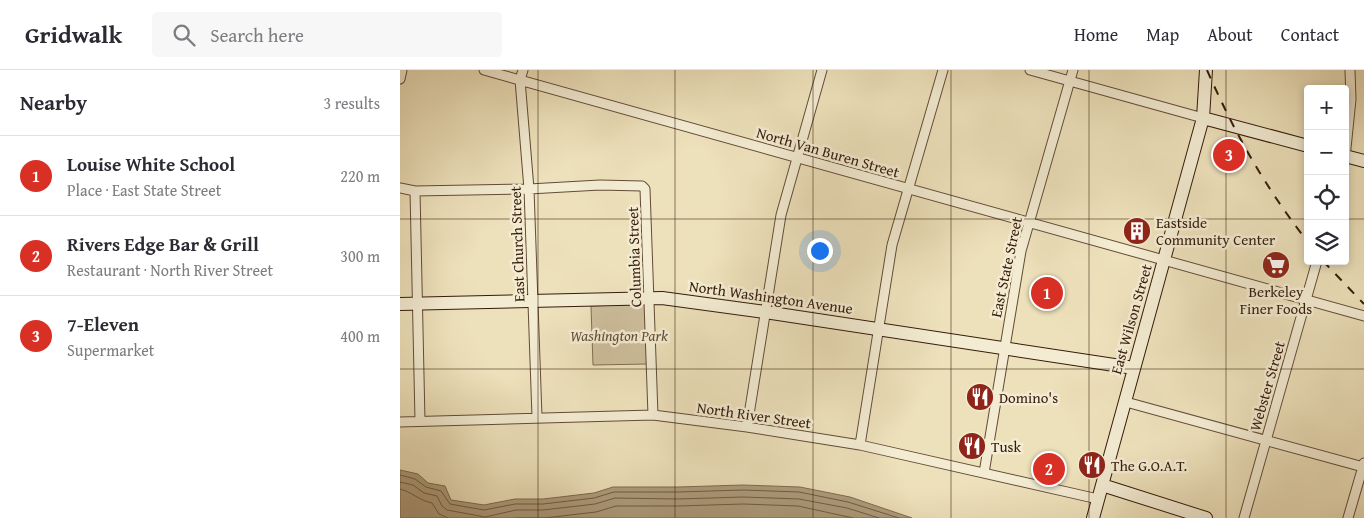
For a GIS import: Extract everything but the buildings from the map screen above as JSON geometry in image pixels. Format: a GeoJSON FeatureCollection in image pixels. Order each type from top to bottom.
{"type":"FeatureCollection","features":[{"type":"Feature","properties":{"kind":"main road","name":"East Wilson Street"},"geometry":{"type":"LineString","coordinates":[[1093,518],[1203,118],[1206,70]]}},
{"type":"Feature","properties":{"kind":"main road"},"geometry":{"type":"LineString","coordinates":[[1203,118],[1304,145]]}},
{"type":"Feature","properties":{"kind":"main road"},"geometry":{"type":"LineString","coordinates":[[1349,158],[1364,162]]}},
{"type":"Feature","properties":{"kind":"main road","name":"North Washington Avenue"},"geometry":{"type":"LineString","coordinates":[[400,304],[662,298],[1134,368]]}},
{"type":"Feature","properties":{"kind":"main road"},"geometry":{"type":"LineString","coordinates":[[1102,485],[1206,518]]}},
{"type":"Feature","properties":{"kind":"street"},"geometry":{"type":"LineString","coordinates":[[400,79],[402,70]]}},
{"type":"Feature","properties":{"kind":"street","name":"North Van Buren Street"},"geometry":{"type":"LineString","coordinates":[[484,70],[1364,316]]}},
{"type":"Feature","properties":{"kind":"street","name":"East Church Street"},"geometry":{"type":"LineString","coordinates":[[523,70],[520,80],[529,189],[537,417]]}},
{"type":"Feature","properties":{"kind":"street"},"geometry":{"type":"LineString","coordinates":[[747,427],[781,215],[822,70]]}},
{"type":"Feature","properties":{"kind":"street"},"geometry":{"type":"LineString","coordinates":[[860,445],[892,245],[943,70]]}},
{"type":"Feature","properties":{"kind":"street"},"geometry":{"type":"LineString","coordinates":[[1030,70],[1203,118]]}},
{"type":"Feature","properties":{"kind":"street","name":"East State Street"},"geometry":{"type":"LineString","coordinates":[[984,473],[1014,280],[1073,70]]}},
{"type":"Feature","properties":{"kind":"street"},"geometry":{"type":"LineString","coordinates":[[1348,130],[1351,99],[1350,70]]}},
{"type":"Feature","properties":{"kind":"street","name":"Columbia Street"},"geometry":{"type":"LineString","coordinates":[[529,189],[600,184],[637,185],[645,189],[650,298],[652,415]]}},
{"type":"Feature","properties":{"kind":"street"},"geometry":{"type":"LineString","coordinates":[[400,188],[416,192],[529,189]]}},
{"type":"Feature","properties":{"kind":"street"},"geometry":{"type":"LineString","coordinates":[[416,192],[420,421]]}},
{"type":"Feature","properties":{"kind":"street","name":"Webster Street"},"geometry":{"type":"LineString","coordinates":[[1244,518],[1315,265]]}},
{"type":"Feature","properties":{"kind":"street"},"geometry":{"type":"LineString","coordinates":[[1126,402],[1266,441],[1363,464],[1348,518]]}},
{"type":"Feature","properties":{"kind":"street","name":"North River Street"},"geometry":{"type":"LineString","coordinates":[[400,422],[652,415],[747,427],[860,445],[1098,499]]}},
{"type":"Feature","properties":{"kind":"green space","name":"Washington Park"},"geometry":{"type":"Polygon","coordinates":[[[646,304],[647,364],[593,365],[591,306],[646,304]]]}},
{"type":"Feature","properties":{"kind":"water"},"geometry":{"type":"Polygon","coordinates":[[[400,470],[418,474],[428,483],[445,486],[451,500],[484,505],[515,499],[543,499],[594,493],[613,487],[743,485],[800,487],[850,497],[912,518],[400,518],[400,470]]]}},
{"type":"Feature","properties":{"kind":"railway"},"geometry":{"type":"LineString","coordinates":[[1207,70],[1228,116],[1252,159],[1278,201],[1304,237]]}},
{"type":"Feature","properties":{"kind":"railway"},"geometry":{"type":"LineString","coordinates":[[1327,265],[1364,304]]}},
{"type":"Feature","properties":{"kind":"place","name":"7-Eleven"},"geometry":{"type":"Point","coordinates":[1229,155]}},
{"type":"Feature","properties":{"kind":"place","name":"Eastside Community Center"},"geometry":{"type":"Point","coordinates":[1137,231]}},
{"type":"Feature","properties":{"kind":"place","name":"Berkeley Finer Foods"},"geometry":{"type":"Point","coordinates":[1276,265]}},
{"type":"Feature","properties":{"kind":"place","name":"Louise White School"},"geometry":{"type":"Point","coordinates":[1047,293]}},
{"type":"Feature","properties":{"kind":"place","name":"Domino's"},"geometry":{"type":"Point","coordinates":[980,397]}},
{"type":"Feature","properties":{"kind":"place","name":"Tusk"},"geometry":{"type":"Point","coordinates":[972,446]}},
{"type":"Feature","properties":{"kind":"place","name":"The G.O.A.T."},"geometry":{"type":"Point","coordinates":[1092,465]}},
{"type":"Feature","properties":{"kind":"place","name":"Rivers Edge Bar & Grill"},"geometry":{"type":"Point","coordinates":[1049,469]}}]}
